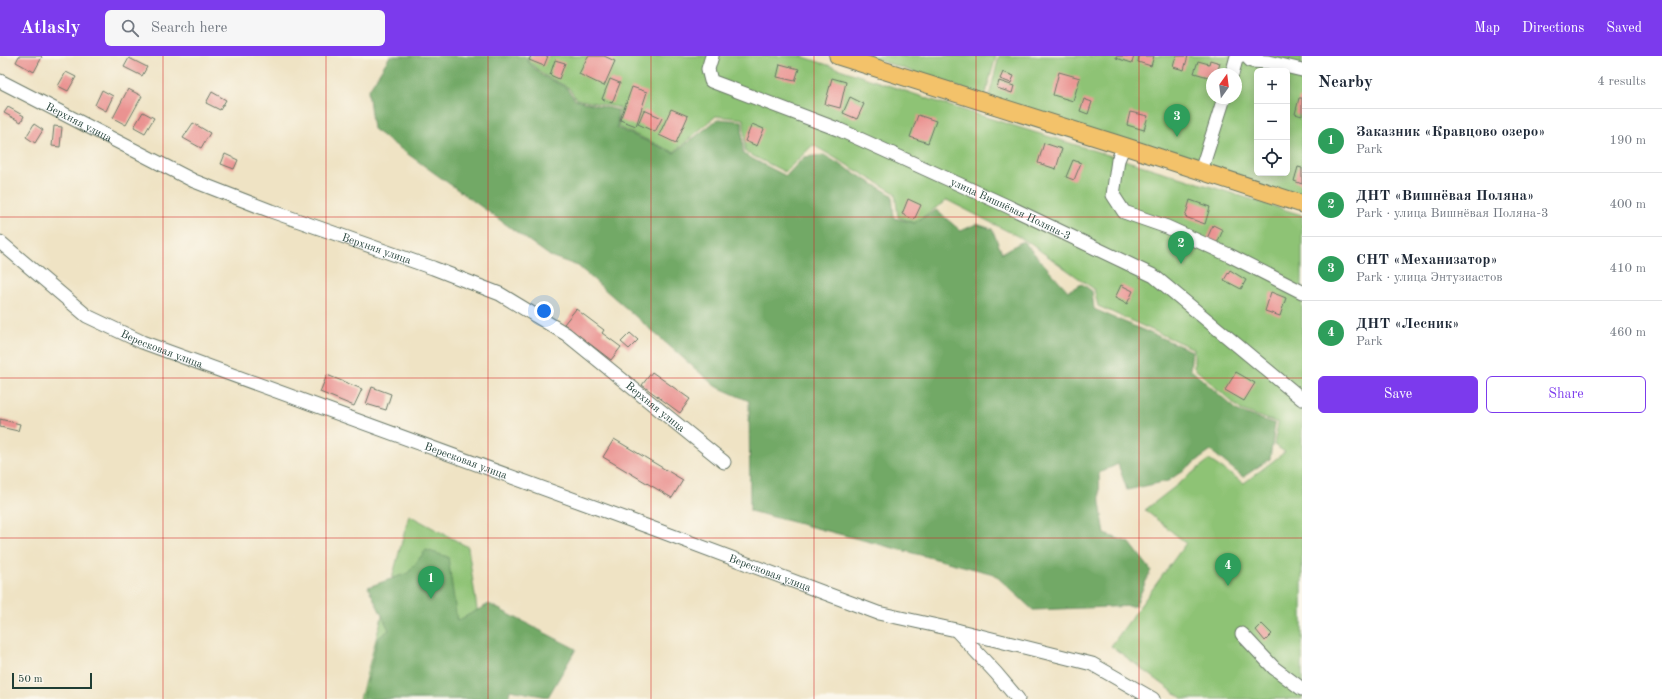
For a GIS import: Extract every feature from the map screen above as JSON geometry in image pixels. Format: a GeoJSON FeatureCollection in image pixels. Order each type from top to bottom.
{"type":"FeatureCollection","features":[{"type":"Feature","properties":{"kind":"main road"},"geometry":{"type":"LineString","coordinates":[[838,56],[1302,204]]}},
{"type":"Feature","properties":{"kind":"street","name":"улица Вишнёвая Поляна-3"},"geometry":{"type":"LineString","coordinates":[[712,56],[708,69],[711,81],[840,130],[1007,206],[1154,276],[1302,400]]}},
{"type":"Feature","properties":{"kind":"street"},"geometry":{"type":"LineString","coordinates":[[1234,68],[1237,56]]}},
{"type":"Feature","properties":{"kind":"street"},"geometry":{"type":"LineString","coordinates":[[1246,56],[1251,61],[1268,62],[1302,70]]}},
{"type":"Feature","properties":{"kind":"street","name":"Верхняя улица"},"geometry":{"type":"LineString","coordinates":[[0,81],[194,181],[271,211],[433,268],[500,294],[566,334],[724,462]]}},
{"type":"Feature","properties":{"kind":"street"},"geometry":{"type":"LineString","coordinates":[[1201,171],[1222,104]]}},
{"type":"Feature","properties":{"kind":"street"},"geometry":{"type":"LineString","coordinates":[[1124,146],[1118,160],[1113,195],[1124,212],[1167,227],[1229,255],[1302,292]]}},
{"type":"Feature","properties":{"kind":"street","name":"Вересковая улица"},"geometry":{"type":"LineString","coordinates":[[0,242],[87,316],[142,342],[650,527],[878,613],[956,630],[1092,664],[1153,699]]}},
{"type":"Feature","properties":{"kind":"street"},"geometry":{"type":"LineString","coordinates":[[956,630],[1018,699]]}},
{"type":"Feature","properties":{"kind":"street"},"geometry":{"type":"LineString","coordinates":[[1242,634],[1274,668],[1302,689]]}},
{"type":"Feature","properties":{"kind":"green space"},"geometry":{"type":"Polygon","coordinates":[[[390,56],[525,56],[529,63],[543,76],[567,88],[575,100],[618,110],[617,128],[674,153],[718,119],[742,121],[743,154],[786,176],[804,157],[824,155],[892,195],[894,218],[914,223],[936,210],[961,231],[976,224],[992,229],[1002,253],[1023,241],[1068,291],[1082,284],[1092,291],[1094,309],[1192,351],[1190,369],[1238,411],[1275,424],[1270,459],[1243,477],[1211,451],[1168,481],[1127,490],[1118,464],[1099,473],[1100,503],[1105,534],[1130,543],[1151,570],[1135,606],[1033,610],[994,574],[750,511],[749,401],[715,386],[578,266],[550,256],[373,129],[368,91],[390,56]]]}},
{"type":"Feature","properties":{"kind":"green space"},"geometry":{"type":"Polygon","coordinates":[[[527,56],[801,56],[950,106],[1302,215],[1302,699],[1183,699],[1111,646],[1186,543],[1145,510],[1209,460],[1244,483],[1285,452],[1274,445],[1278,423],[1241,410],[1194,368],[1194,349],[1098,306],[1094,289],[1025,240],[947,200],[914,223],[898,217],[895,193],[813,145],[785,172],[745,152],[744,119],[716,116],[674,152],[618,127],[620,108],[576,99],[569,88],[544,75],[529,62],[527,56]]]}},
{"type":"Feature","properties":{"kind":"green space"},"geometry":{"type":"Polygon","coordinates":[[[866,56],[996,56],[985,96],[866,56]]]}},
{"type":"Feature","properties":{"kind":"green space"},"geometry":{"type":"Polygon","coordinates":[[[999,56],[1302,56],[1302,205],[988,101],[999,56]]]}},
{"type":"Feature","properties":{"kind":"green space"},"geometry":{"type":"Polygon","coordinates":[[[409,515],[468,547],[490,699],[360,699],[409,515]]]}},
{"type":"Feature","properties":{"kind":"green space"},"geometry":{"type":"Polygon","coordinates":[[[426,550],[448,557],[457,621],[489,604],[576,649],[548,697],[510,690],[508,699],[363,699],[378,638],[389,630],[368,587],[408,573],[426,550]]]}},
{"type":"Feature","properties":{"kind":"building"},"geometry":{"type":"Polygon","coordinates":[[[19,56],[42,57],[34,72],[16,62],[19,56]]]}},
{"type":"Feature","properties":{"kind":"building"},"geometry":{"type":"Polygon","coordinates":[[[531,56],[548,56],[544,66],[529,60],[531,56]]]}},
{"type":"Feature","properties":{"kind":"building"},"geometry":{"type":"Polygon","coordinates":[[[588,56],[604,56],[615,61],[604,86],[579,74],[588,56]]]}},
{"type":"Feature","properties":{"kind":"building"},"geometry":{"type":"Polygon","coordinates":[[[1116,56],[1134,56],[1132,63],[1116,58],[1116,56]]]}},
{"type":"Feature","properties":{"kind":"building"},"geometry":{"type":"Polygon","coordinates":[[[1139,56],[1154,56],[1151,66],[1138,62],[1139,56]]]}},
{"type":"Feature","properties":{"kind":"building"},"geometry":{"type":"Polygon","coordinates":[[[1176,56],[1188,56],[1184,70],[1173,67],[1176,56]]]}},
{"type":"Feature","properties":{"kind":"building"},"geometry":{"type":"Polygon","coordinates":[[[129,58],[147,67],[142,76],[124,67],[129,58]]]}},
{"type":"Feature","properties":{"kind":"building"},"geometry":{"type":"Polygon","coordinates":[[[555,60],[565,63],[559,79],[550,75],[555,60]]]}},
{"type":"Feature","properties":{"kind":"building"},"geometry":{"type":"Polygon","coordinates":[[[1210,60],[1220,63],[1219,68],[1206,68],[1206,76],[1194,73],[1198,61],[1209,64],[1210,60]]]}},
{"type":"Feature","properties":{"kind":"building"},"geometry":{"type":"Polygon","coordinates":[[[780,64],[799,69],[795,81],[777,77],[780,64]]]}},
{"type":"Feature","properties":{"kind":"building"},"geometry":{"type":"Polygon","coordinates":[[[66,72],[76,77],[68,91],[58,86],[66,72]]]}},
{"type":"Feature","properties":{"kind":"building"},"geometry":{"type":"Polygon","coordinates":[[[1003,72],[1014,76],[1011,83],[1000,79],[1003,72]]]}},
{"type":"Feature","properties":{"kind":"building"},"geometry":{"type":"Polygon","coordinates":[[[1059,72],[1080,78],[1073,101],[1053,95],[1059,72]]]}},
{"type":"Feature","properties":{"kind":"building"},"geometry":{"type":"Polygon","coordinates":[[[832,78],[846,82],[840,108],[825,104],[832,78]]]}},
{"type":"Feature","properties":{"kind":"building"},"geometry":{"type":"Polygon","coordinates":[[[610,79],[620,83],[612,103],[602,99],[610,79]]]}},
{"type":"Feature","properties":{"kind":"building"},"geometry":{"type":"Polygon","coordinates":[[[999,81],[1014,86],[1012,93],[997,88],[999,81]]]}},
{"type":"Feature","properties":{"kind":"building"},"geometry":{"type":"Polygon","coordinates":[[[632,87],[647,92],[636,126],[620,120],[632,87]]]}},
{"type":"Feature","properties":{"kind":"building"},"geometry":{"type":"Polygon","coordinates":[[[128,89],[142,96],[126,125],[113,118],[128,89]]]}},
{"type":"Feature","properties":{"kind":"building"},"geometry":{"type":"Polygon","coordinates":[[[102,90],[113,96],[106,111],[95,105],[102,90]]]}},
{"type":"Feature","properties":{"kind":"building"},"geometry":{"type":"Polygon","coordinates":[[[212,92],[226,100],[220,110],[206,103],[212,92]]]}},
{"type":"Feature","properties":{"kind":"building"},"geometry":{"type":"Polygon","coordinates":[[[850,97],[864,104],[857,119],[843,113],[850,97]]]}},
{"type":"Feature","properties":{"kind":"building"},"geometry":{"type":"Polygon","coordinates":[[[1299,98],[1302,98],[1302,116],[1295,114],[1299,98]]]}},
{"type":"Feature","properties":{"kind":"building"},"geometry":{"type":"Polygon","coordinates":[[[1084,99],[1092,102],[1088,114],[1080,111],[1084,99]]]}},
{"type":"Feature","properties":{"kind":"building"},"geometry":{"type":"Polygon","coordinates":[[[8,107],[24,116],[21,122],[4,113],[8,107]]]}},
{"type":"Feature","properties":{"kind":"building"},"geometry":{"type":"Polygon","coordinates":[[[671,109],[688,116],[676,143],[659,135],[671,109]]]}},
{"type":"Feature","properties":{"kind":"building"},"geometry":{"type":"Polygon","coordinates":[[[644,110],[662,118],[655,132],[638,124],[644,110]]]}},
{"type":"Feature","properties":{"kind":"building"},"geometry":{"type":"Polygon","coordinates":[[[143,112],[154,118],[145,133],[134,127],[143,112]]]}},
{"type":"Feature","properties":{"kind":"building"},"geometry":{"type":"Polygon","coordinates":[[[1130,112],[1148,116],[1144,130],[1127,125],[1130,112]]]}},
{"type":"Feature","properties":{"kind":"building"},"geometry":{"type":"Polygon","coordinates":[[[918,115],[936,121],[928,143],[910,137],[918,115]]]}},
{"type":"Feature","properties":{"kind":"building"},"geometry":{"type":"Polygon","coordinates":[[[193,123],[210,133],[201,148],[183,138],[193,123]]]}},
{"type":"Feature","properties":{"kind":"building"},"geometry":{"type":"Polygon","coordinates":[[[34,124],[43,130],[35,143],[26,137],[34,124]]]}},
{"type":"Feature","properties":{"kind":"building"},"geometry":{"type":"Polygon","coordinates":[[[752,124],[764,129],[757,146],[745,141],[752,124]]]}},
{"type":"Feature","properties":{"kind":"building"},"geometry":{"type":"Polygon","coordinates":[[[54,126],[62,127],[60,147],[52,146],[54,126]]]}},
{"type":"Feature","properties":{"kind":"building"},"geometry":{"type":"Polygon","coordinates":[[[1044,143],[1062,149],[1056,169],[1038,163],[1044,143]]]}},
{"type":"Feature","properties":{"kind":"building"},"geometry":{"type":"Polygon","coordinates":[[[225,154],[238,160],[234,169],[221,164],[225,154]]]}},
{"type":"Feature","properties":{"kind":"building"},"geometry":{"type":"Polygon","coordinates":[[[1073,160],[1081,163],[1074,180],[1066,177],[1073,160]]]}},
{"type":"Feature","properties":{"kind":"building"},"geometry":{"type":"Polygon","coordinates":[[[1298,167],[1302,168],[1302,184],[1294,181],[1298,167]]]}},
{"type":"Feature","properties":{"kind":"building"},"geometry":{"type":"Polygon","coordinates":[[[908,199],[921,205],[914,220],[902,214],[908,199]]]}},
{"type":"Feature","properties":{"kind":"building"},"geometry":{"type":"Polygon","coordinates":[[[1190,200],[1210,207],[1205,224],[1185,217],[1190,200]]]}},
{"type":"Feature","properties":{"kind":"building"},"geometry":{"type":"Polygon","coordinates":[[[1213,225],[1223,230],[1215,248],[1205,243],[1213,225]]]}},
{"type":"Feature","properties":{"kind":"building"},"geometry":{"type":"Polygon","coordinates":[[[1230,270],[1246,280],[1241,289],[1224,280],[1230,270]]]}},
{"type":"Feature","properties":{"kind":"building"},"geometry":{"type":"Polygon","coordinates":[[[1121,285],[1133,291],[1127,304],[1115,298],[1121,285]]]}},
{"type":"Feature","properties":{"kind":"building"},"geometry":{"type":"Polygon","coordinates":[[[1271,292],[1286,298],[1280,316],[1265,311],[1271,292]]]}},
{"type":"Feature","properties":{"kind":"building"},"geometry":{"type":"Polygon","coordinates":[[[576,309],[604,330],[602,333],[621,347],[611,360],[564,324],[576,309]]]}},
{"type":"Feature","properties":{"kind":"building"},"geometry":{"type":"Polygon","coordinates":[[[630,333],[638,340],[629,349],[621,342],[630,333]]]}},
{"type":"Feature","properties":{"kind":"building"},"geometry":{"type":"Polygon","coordinates":[[[652,372],[690,399],[680,413],[642,385],[652,372]]]}},
{"type":"Feature","properties":{"kind":"building"},"geometry":{"type":"Polygon","coordinates":[[[1236,372],[1255,383],[1244,401],[1225,390],[1236,372]]]}},
{"type":"Feature","properties":{"kind":"building"},"geometry":{"type":"Polygon","coordinates":[[[327,375],[362,389],[354,406],[320,392],[327,375]]]}},
{"type":"Feature","properties":{"kind":"building"},"geometry":{"type":"Polygon","coordinates":[[[372,387],[391,394],[386,410],[366,404],[372,387]]]}},
{"type":"Feature","properties":{"kind":"building"},"geometry":{"type":"Polygon","coordinates":[[[0,419],[20,424],[18,431],[0,427],[0,419]]]}},
{"type":"Feature","properties":{"kind":"building"},"geometry":{"type":"Polygon","coordinates":[[[614,439],[683,480],[672,498],[603,457],[614,439]]]}},
{"type":"Feature","properties":{"kind":"building"},"geometry":{"type":"Polygon","coordinates":[[[1262,624],[1272,634],[1265,641],[1256,630],[1262,624]]]}},
{"type":"Feature","properties":{"kind":"place","name":"СНТ «Механизатор»"},"geometry":{"type":"Point","coordinates":[1177,137]}},
{"type":"Feature","properties":{"kind":"place","name":"ДНТ «Вишнёвая Поляна»"},"geometry":{"type":"Point","coordinates":[1181,264]}},
{"type":"Feature","properties":{"kind":"place","name":"ДНТ «Лесник»"},"geometry":{"type":"Point","coordinates":[1228,586]}},
{"type":"Feature","properties":{"kind":"place","name":"Заказник «Кравцово озеро»"},"geometry":{"type":"Point","coordinates":[431,599]}}]}
